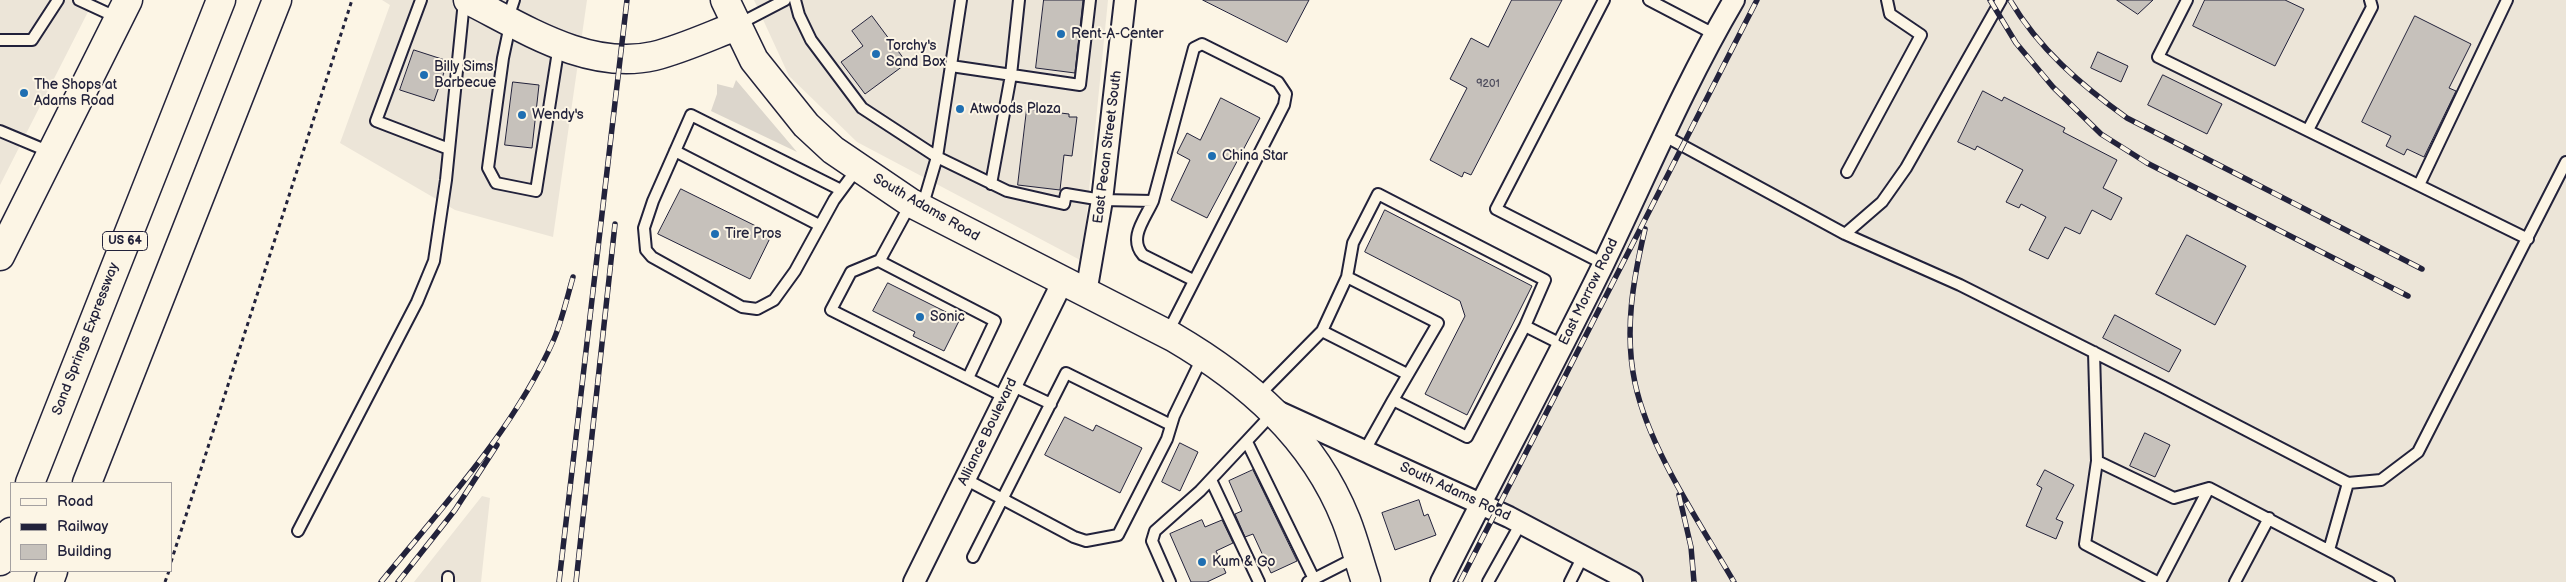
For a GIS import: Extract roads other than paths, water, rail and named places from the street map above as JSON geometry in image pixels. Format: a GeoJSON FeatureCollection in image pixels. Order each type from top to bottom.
{"type":"FeatureCollection","features":[{"type":"Feature","properties":{"kind":"main road","name":"Sand Springs Expressway"},"geometry":{"type":"LineString","coordinates":[[30,482],[221,0]]}},
{"type":"Feature","properties":{"kind":"main road"},"geometry":{"type":"LineString","coordinates":[[88,482],[276,0]]}},
{"type":"Feature","properties":{"kind":"main road"},"geometry":{"type":"LineString","coordinates":[[468,0],[511,13],[559,44],[573,50],[606,58],[637,58],[674,50],[736,26]]}},
{"type":"Feature","properties":{"kind":"main road","name":"South Adams Road"},"geometry":{"type":"LineString","coordinates":[[725,0],[754,60],[786,102],[806,125],[857,168],[916,206],[1167,334],[1204,355],[1266,404],[1316,463],[1332,491],[1346,520],[1366,582]]}},
{"type":"Feature","properties":{"kind":"main road"},"geometry":{"type":"LineString","coordinates":[[0,256],[123,9]]}},
{"type":"Feature","properties":{"kind":"main road"},"geometry":{"type":"LineString","coordinates":[[0,561],[10,535]]}},
{"type":"Feature","properties":{"kind":"street","name":"East Pecan Street South"},"geometry":{"type":"LineString","coordinates":[[1075,288],[1102,200],[1126,0]]}},
{"type":"Feature","properties":{"kind":"street","name":"East Morrow Road"},"geometry":{"type":"LineString","coordinates":[[1441,582],[1604,264],[1663,135],[1714,34],[1734,0]]}},
{"type":"Feature","properties":{"kind":"street","name":"Alliance Boulevard"},"geometry":{"type":"LineString","coordinates":[[914,582],[1008,391],[1075,288]]}},
{"type":"Feature","properties":{"kind":"street","name":"South Adams Road"},"geometry":{"type":"LineString","coordinates":[[1266,404],[1521,523],[1632,582]]}},
{"type":"Feature","properties":{"kind":"lane"},"geometry":{"type":"LineString","coordinates":[[0,40],[32,40],[58,0]]}},
{"type":"Feature","properties":{"kind":"lane"},"geometry":{"type":"LineString","coordinates":[[79,0],[123,9]]}},
{"type":"Feature","properties":{"kind":"lane"},"geometry":{"type":"LineString","coordinates":[[421,0],[376,121],[449,149]]}},
{"type":"Feature","properties":{"kind":"lane"},"geometry":{"type":"LineString","coordinates":[[298,530],[417,302],[434,261],[449,149],[464,0]]}},
{"type":"Feature","properties":{"kind":"lane"},"geometry":{"type":"LineString","coordinates":[[736,26],[785,0]]}},
{"type":"Feature","properties":{"kind":"lane"},"geometry":{"type":"LineString","coordinates":[[795,0],[799,15],[811,40],[862,108],[937,157],[1007,191],[1064,204],[1066,194],[1102,200],[1153,202]]}},
{"type":"Feature","properties":{"kind":"lane"},"geometry":{"type":"LineString","coordinates":[[961,0],[937,157],[916,206],[879,261],[851,272],[831,310],[968,378],[1050,404]]}},
{"type":"Feature","properties":{"kind":"lane"},"geometry":{"type":"LineString","coordinates":[[991,184],[1011,75],[1019,0]]}},
{"type":"Feature","properties":{"kind":"lane"},"geometry":{"type":"LineString","coordinates":[[951,66],[1080,85],[1090,0]]}},
{"type":"Feature","properties":{"kind":"lane"},"geometry":{"type":"LineString","coordinates":[[1604,0],[1496,209],[1604,264]]}},
{"type":"Feature","properties":{"kind":"lane"},"geometry":{"type":"LineString","coordinates":[[1649,0],[1714,34]]}},
{"type":"Feature","properties":{"kind":"lane"},"geometry":{"type":"LineString","coordinates":[[1848,172],[1921,34],[1890,14],[1887,0]]}},
{"type":"Feature","properties":{"kind":"lane"},"geometry":{"type":"LineString","coordinates":[[1845,234],[1882,202],[1906,168],[2002,0]]}},
{"type":"Feature","properties":{"kind":"lane"},"geometry":{"type":"LineString","coordinates":[[2187,0],[2158,57],[2528,239]]}},
{"type":"Feature","properties":{"kind":"lane"},"geometry":{"type":"LineString","coordinates":[[2308,130],[2372,7],[2370,0]]}},
{"type":"Feature","properties":{"kind":"lane"},"geometry":{"type":"LineString","coordinates":[[2420,185],[2506,0]]}},
{"type":"Feature","properties":{"kind":"lane"},"geometry":{"type":"LineString","coordinates":[[511,13],[488,168],[496,183],[536,191],[559,44]]}},
{"type":"Feature","properties":{"kind":"lane"},"geometry":{"type":"LineString","coordinates":[[1167,334],[1192,280],[1284,105],[1286,94],[1278,82],[1202,44],[1194,48],[1163,172],[1153,202],[1135,240],[1137,248],[1142,255],[1192,280]]}},
{"type":"Feature","properties":{"kind":"lane"},"geometry":{"type":"LineString","coordinates":[[841,190],[691,115],[644,228],[646,250],[652,257],[742,307],[757,309],[774,300],[795,271],[841,190],[857,168]]}},
{"type":"Feature","properties":{"kind":"lane"},"geometry":{"type":"LineString","coordinates":[[0,131],[51,153]]}},
{"type":"Feature","properties":{"kind":"lane"},"geometry":{"type":"LineString","coordinates":[[1663,135],[1845,234],[1960,285],[2348,483],[2381,480],[2418,452],[2566,162]]}},
{"type":"Feature","properties":{"kind":"lane"},"geometry":{"type":"LineString","coordinates":[[675,151],[820,225]]}},
{"type":"Feature","properties":{"kind":"lane"},"geometry":{"type":"LineString","coordinates":[[1170,582],[1152,541],[1155,531],[1211,480],[1247,442],[1266,404],[1322,331],[1347,277],[1354,243],[1378,194],[1545,280],[1525,326],[1467,437],[1393,400]]}},
{"type":"Feature","properties":{"kind":"lane"},"geometry":{"type":"LineString","coordinates":[[879,261],[995,321],[968,378]]}},
{"type":"Feature","properties":{"kind":"lane"},"geometry":{"type":"LineString","coordinates":[[1347,277],[1438,323],[1365,450]]}},
{"type":"Feature","properties":{"kind":"lane"},"geometry":{"type":"LineString","coordinates":[[1525,326],[1563,345]]}},
{"type":"Feature","properties":{"kind":"lane"},"geometry":{"type":"LineString","coordinates":[[1322,331],[1407,374]]}},
{"type":"Feature","properties":{"kind":"lane"},"geometry":{"type":"LineString","coordinates":[[2094,352],[2097,461],[2085,544],[2158,582],[2209,488]]}},
{"type":"Feature","properties":{"kind":"lane"},"geometry":{"type":"LineString","coordinates":[[965,479],[1074,537],[1086,541],[1118,535],[1167,439],[1171,425],[1204,355]]}},
{"type":"Feature","properties":{"kind":"lane"},"geometry":{"type":"LineString","coordinates":[[973,558],[1066,373],[1171,425]]}},
{"type":"Feature","properties":{"kind":"lane"},"geometry":{"type":"LineString","coordinates":[[1247,442],[1311,580],[1358,556]]}},
{"type":"Feature","properties":{"kind":"lane"},"geometry":{"type":"LineString","coordinates":[[2097,461],[2174,498],[2209,488],[2389,582]]}},
{"type":"Feature","properties":{"kind":"lane"},"geometry":{"type":"LineString","coordinates":[[1211,480],[1259,582]]}},
{"type":"Feature","properties":{"kind":"lane"},"geometry":{"type":"LineString","coordinates":[[2329,550],[2348,483]]}},
{"type":"Feature","properties":{"kind":"lane"},"geometry":{"type":"LineString","coordinates":[[2235,582],[2269,518]]}},
{"type":"Feature","properties":{"kind":"lane"},"geometry":{"type":"LineString","coordinates":[[1488,582],[1521,523]]}},
{"type":"Feature","properties":{"kind":"lane"},"geometry":{"type":"LineString","coordinates":[[1570,582],[1583,556]]}},
{"type":"Feature","properties":{"kind":"railway"},"geometry":{"type":"LineString","coordinates":[[559,582],[627,0]]}},
{"type":"Feature","properties":{"kind":"railway"},"geometry":{"type":"LineString","coordinates":[[1460,582],[1757,0]]}},
{"type":"Feature","properties":{"kind":"railway"},"geometry":{"type":"LineString","coordinates":[[1990,0],[2016,43],[2053,87],[2101,134],[2147,163],[2408,296]]}},
{"type":"Feature","properties":{"kind":"railway"},"geometry":{"type":"LineString","coordinates":[[2010,0],[2021,18],[2062,65],[2093,93],[2127,118],[2422,269]]}},
{"type":"Feature","properties":{"kind":"railway"},"geometry":{"type":"LineString","coordinates":[[576,582],[615,224]]}},
{"type":"Feature","properties":{"kind":"railway"},"geometry":{"type":"LineString","coordinates":[[1645,229],[1631,306],[1630,344],[1635,383],[1642,408],[1664,459],[1691,511],[1734,582]]}},
{"type":"Feature","properties":{"kind":"railway"},"geometry":{"type":"LineString","coordinates":[[381,582],[476,466],[519,405],[554,339],[573,277]]}},
{"type":"Feature","properties":{"kind":"railway"},"geometry":{"type":"LineString","coordinates":[[398,582],[455,510],[497,445]]}},
{"type":"Feature","properties":{"kind":"railway"},"geometry":{"type":"LineString","coordinates":[[1679,495],[1691,547],[1694,582]]}},
{"type":"Feature","properties":{"kind":"place","name":"Rent-A-Center"},"geometry":{"type":"Point","coordinates":[1061,34]}},
{"type":"Feature","properties":{"kind":"place","name":"Torchy's Sand Box"},"geometry":{"type":"Point","coordinates":[876,54]}},
{"type":"Feature","properties":{"kind":"place","name":"Billy Sims Barbecue"},"geometry":{"type":"Point","coordinates":[424,75]}},
{"type":"Feature","properties":{"kind":"place","name":"The Shops at Adams Road"},"geometry":{"type":"Point","coordinates":[24,93]}},
{"type":"Feature","properties":{"kind":"place","name":"Atwoods Plaza"},"geometry":{"type":"Point","coordinates":[960,109]}},
{"type":"Feature","properties":{"kind":"place","name":"Wendy's"},"geometry":{"type":"Point","coordinates":[522,115]}},
{"type":"Feature","properties":{"kind":"place","name":"China Star"},"geometry":{"type":"Point","coordinates":[1212,156]}},
{"type":"Feature","properties":{"kind":"place","name":"Tire Pros"},"geometry":{"type":"Point","coordinates":[715,234]}},
{"type":"Feature","properties":{"kind":"place","name":"Sonic"},"geometry":{"type":"Point","coordinates":[920,317]}},
{"type":"Feature","properties":{"kind":"place","name":"Kum & Go"},"geometry":{"type":"Point","coordinates":[1202,562]}}]}
